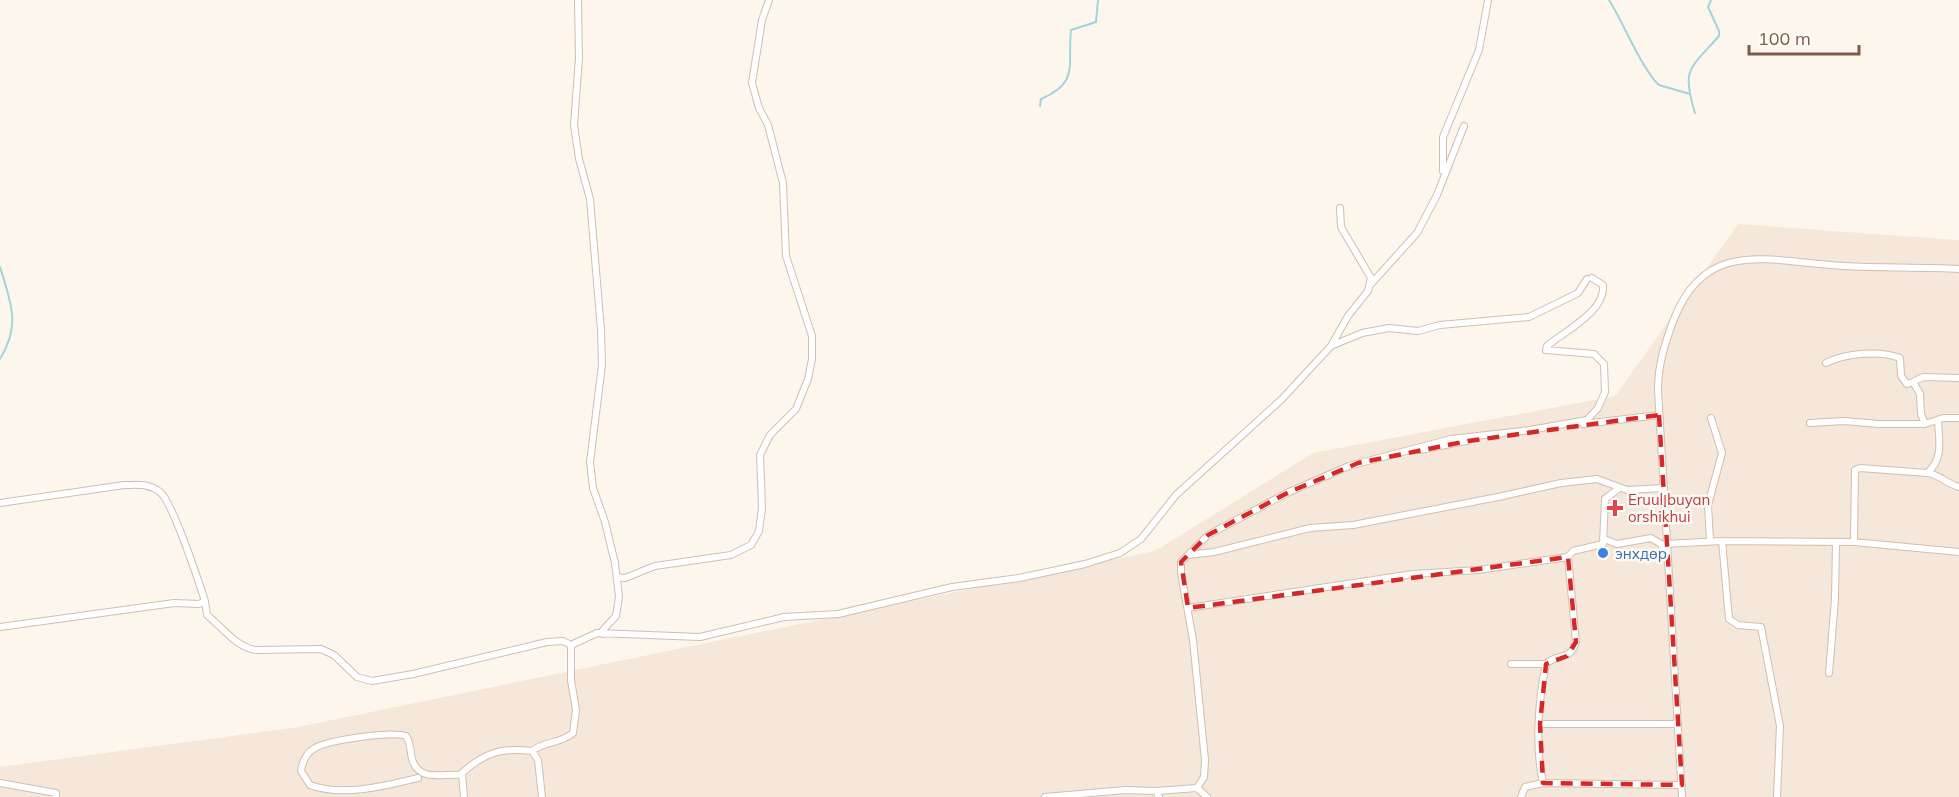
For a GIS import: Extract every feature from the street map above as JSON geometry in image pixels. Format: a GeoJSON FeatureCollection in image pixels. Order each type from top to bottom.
{"type":"FeatureCollection","features":[{"type":"Feature","properties":{"kind":"street"},"geometry":{"type":"LineString","coordinates":[[578,0],[579,58],[574,125],[580,167],[590,199],[602,330],[602,365],[590,462],[593,488],[605,522],[619,597],[616,616],[603,634]]}},
{"type":"Feature","properties":{"kind":"street"},"geometry":{"type":"LineString","coordinates":[[617,577],[624,578],[655,566],[731,555],[751,544],[759,531],[762,508],[760,455],[765,442],[796,409],[808,379],[813,346],[810,327],[786,256],[783,183],[768,125],[759,108],[752,83],[762,20],[769,0]]}},
{"type":"Feature","properties":{"kind":"street"},"geometry":{"type":"LineString","coordinates":[[1443,177],[1443,137],[1479,50],[1488,0]]}},
{"type":"Feature","properties":{"kind":"street"},"geometry":{"type":"LineString","coordinates":[[571,645],[597,633],[700,637],[784,617],[838,614],[952,587],[1019,578],[1085,564],[1120,553],[1141,539],[1176,495],[1282,399],[1330,346],[1371,284],[1417,233],[1437,195],[1464,126]]}},
{"type":"Feature","properties":{"kind":"street"},"geometry":{"type":"LineString","coordinates":[[1340,208],[1341,227],[1361,259],[1371,284]]}},
{"type":"Feature","properties":{"kind":"street"},"geometry":{"type":"LineString","coordinates":[[1682,797],[1665,544],[1658,371],[1666,340],[1677,312],[1695,282],[1712,269],[1736,261],[1766,259],[1843,266],[1959,269]]}},
{"type":"Feature","properties":{"kind":"street"},"geometry":{"type":"LineString","coordinates":[[1197,788],[1204,777],[1205,760],[1188,608],[1183,591],[1180,565],[1188,555],[1208,535],[1289,492],[1348,466],[1451,439],[1530,430],[1587,420],[1598,408],[1605,392],[1604,364],[1594,354],[1546,350],[1547,346],[1595,310],[1601,301],[1603,285],[1590,279],[1578,292],[1529,317],[1440,325],[1418,331],[1389,328],[1362,333],[1330,346]]}},
{"type":"Feature","properties":{"kind":"street"},"geometry":{"type":"LineString","coordinates":[[1826,363],[1856,355],[1893,355],[1900,358],[1904,381],[1907,384],[1923,377],[1959,378]]}},
{"type":"Feature","properties":{"kind":"street"},"geometry":{"type":"LineString","coordinates":[[1913,382],[1920,394],[1921,414],[1925,424]]}},
{"type":"Feature","properties":{"kind":"street"},"geometry":{"type":"LineString","coordinates":[[1393,455],[1490,437],[1659,415]]}},
{"type":"Feature","properties":{"kind":"street"},"geometry":{"type":"LineString","coordinates":[[1710,542],[1708,505],[1722,453],[1711,418]]}},
{"type":"Feature","properties":{"kind":"street"},"geometry":{"type":"LineString","coordinates":[[1810,423],[1844,421],[1925,424],[1943,418],[1959,418]]}},
{"type":"Feature","properties":{"kind":"street"},"geometry":{"type":"LineString","coordinates":[[1927,473],[1934,467],[1941,446],[1938,421]]}},
{"type":"Feature","properties":{"kind":"street"},"geometry":{"type":"LineString","coordinates":[[1854,542],[1854,470],[1860,468],[1898,469],[1927,473],[1937,475],[1942,481],[1959,487]]}},
{"type":"Feature","properties":{"kind":"street"},"geometry":{"type":"LineString","coordinates":[[1188,555],[1214,552],[1310,528],[1353,525],[1561,483],[1597,479],[1617,489],[1663,489]]}},
{"type":"Feature","properties":{"kind":"street"},"geometry":{"type":"LineString","coordinates":[[0,503],[124,485],[143,484],[152,488],[169,503],[205,601],[207,615],[247,649],[321,649],[334,655],[357,677],[372,681],[413,674],[547,642],[563,641],[571,645]]}},
{"type":"Feature","properties":{"kind":"street"},"geometry":{"type":"LineString","coordinates":[[1188,608],[1413,574],[1478,570],[1568,557],[1573,551],[1602,544],[1605,499],[1617,489]]}},
{"type":"Feature","properties":{"kind":"street"},"geometry":{"type":"LineString","coordinates":[[1604,539],[1617,544],[1651,538],[1661,544],[1666,553]]}},
{"type":"Feature","properties":{"kind":"street"},"geometry":{"type":"LineString","coordinates":[[1665,544],[1722,541],[1854,542],[1959,552]]}},
{"type":"Feature","properties":{"kind":"street"},"geometry":{"type":"LineString","coordinates":[[1722,541],[1730,619],[1738,625],[1761,627],[1780,726],[1777,797]]}},
{"type":"Feature","properties":{"kind":"street"},"geometry":{"type":"LineString","coordinates":[[1829,674],[1835,599],[1836,542]]}},
{"type":"Feature","properties":{"kind":"street"},"geometry":{"type":"LineString","coordinates":[[1543,783],[1539,763],[1546,664],[1551,658],[1567,656],[1574,650],[1576,642],[1568,557]]}},
{"type":"Feature","properties":{"kind":"street"},"geometry":{"type":"LineString","coordinates":[[0,627],[174,603],[199,604],[205,601]]}},
{"type":"Feature","properties":{"kind":"street"},"geometry":{"type":"LineString","coordinates":[[532,751],[538,746],[563,742],[574,730],[576,710],[571,680],[571,645]]}},
{"type":"Feature","properties":{"kind":"street"},"geometry":{"type":"LineString","coordinates":[[1511,664],[1546,664]]}},
{"type":"Feature","properties":{"kind":"street"},"geometry":{"type":"LineString","coordinates":[[1540,724],[1678,724]]}},
{"type":"Feature","properties":{"kind":"street"},"geometry":{"type":"LineString","coordinates":[[418,778],[375,787],[332,790],[310,785],[301,771],[306,757],[316,747],[351,738],[394,733],[406,736],[414,766],[421,773],[437,776],[462,775]]}},
{"type":"Feature","properties":{"kind":"street"},"geometry":{"type":"LineString","coordinates":[[464,797],[462,775],[476,759],[493,753],[519,749],[532,751],[538,760],[542,797]]}},
{"type":"Feature","properties":{"kind":"street"},"geometry":{"type":"LineString","coordinates":[[0,783],[56,793],[56,797]]}},
{"type":"Feature","properties":{"kind":"street"},"geometry":{"type":"LineString","coordinates":[[1521,797],[1525,787],[1543,783],[1682,785]]}},
{"type":"Feature","properties":{"kind":"street"},"geometry":{"type":"LineString","coordinates":[[1045,797],[1125,790],[1157,794],[1197,788],[1208,797]]}},
{"type":"Feature","properties":{"kind":"highlighted area"},"geometry":{"type":"Polygon","coordinates":[[[1659,415],[1682,785],[1543,783],[1540,724],[1546,664],[1567,656],[1576,642],[1568,557],[1188,608],[1181,562],[1208,535],[1289,492],[1358,463],[1468,441],[1659,415]]]}},
{"type":"Feature","properties":{"kind":"shaded area"},"geometry":{"type":"Polygon","coordinates":[[[1738,224],[1959,240],[1959,797],[0,797],[0,767],[298,727],[1155,551],[1313,453],[1615,396],[1738,224]]]}},
{"type":"Feature","properties":{"kind":"waterway"},"geometry":{"type":"LineString","coordinates":[[1040,106],[1041,99],[1053,93],[1067,79],[1071,30],[1096,22],[1098,0]]}},
{"type":"Feature","properties":{"kind":"waterway"},"geometry":{"type":"LineString","coordinates":[[1609,0],[1642,62],[1655,81],[1659,85],[1690,94]]}},
{"type":"Feature","properties":{"kind":"waterway"},"geometry":{"type":"LineString","coordinates":[[1695,113],[1689,87],[1691,70],[1719,36],[1708,7],[1711,0]]}},
{"type":"Feature","properties":{"kind":"waterway"},"geometry":{"type":"LineString","coordinates":[[0,267],[12,314],[10,335],[0,359]]}},
{"type":"Feature","properties":{"kind":"place","name":"Eruul buyan orshikhui"},"geometry":{"type":"Point","coordinates":[1615,508]}},
{"type":"Feature","properties":{"kind":"place","name":"энхдөр"},"geometry":{"type":"Point","coordinates":[1603,553]}}]}
